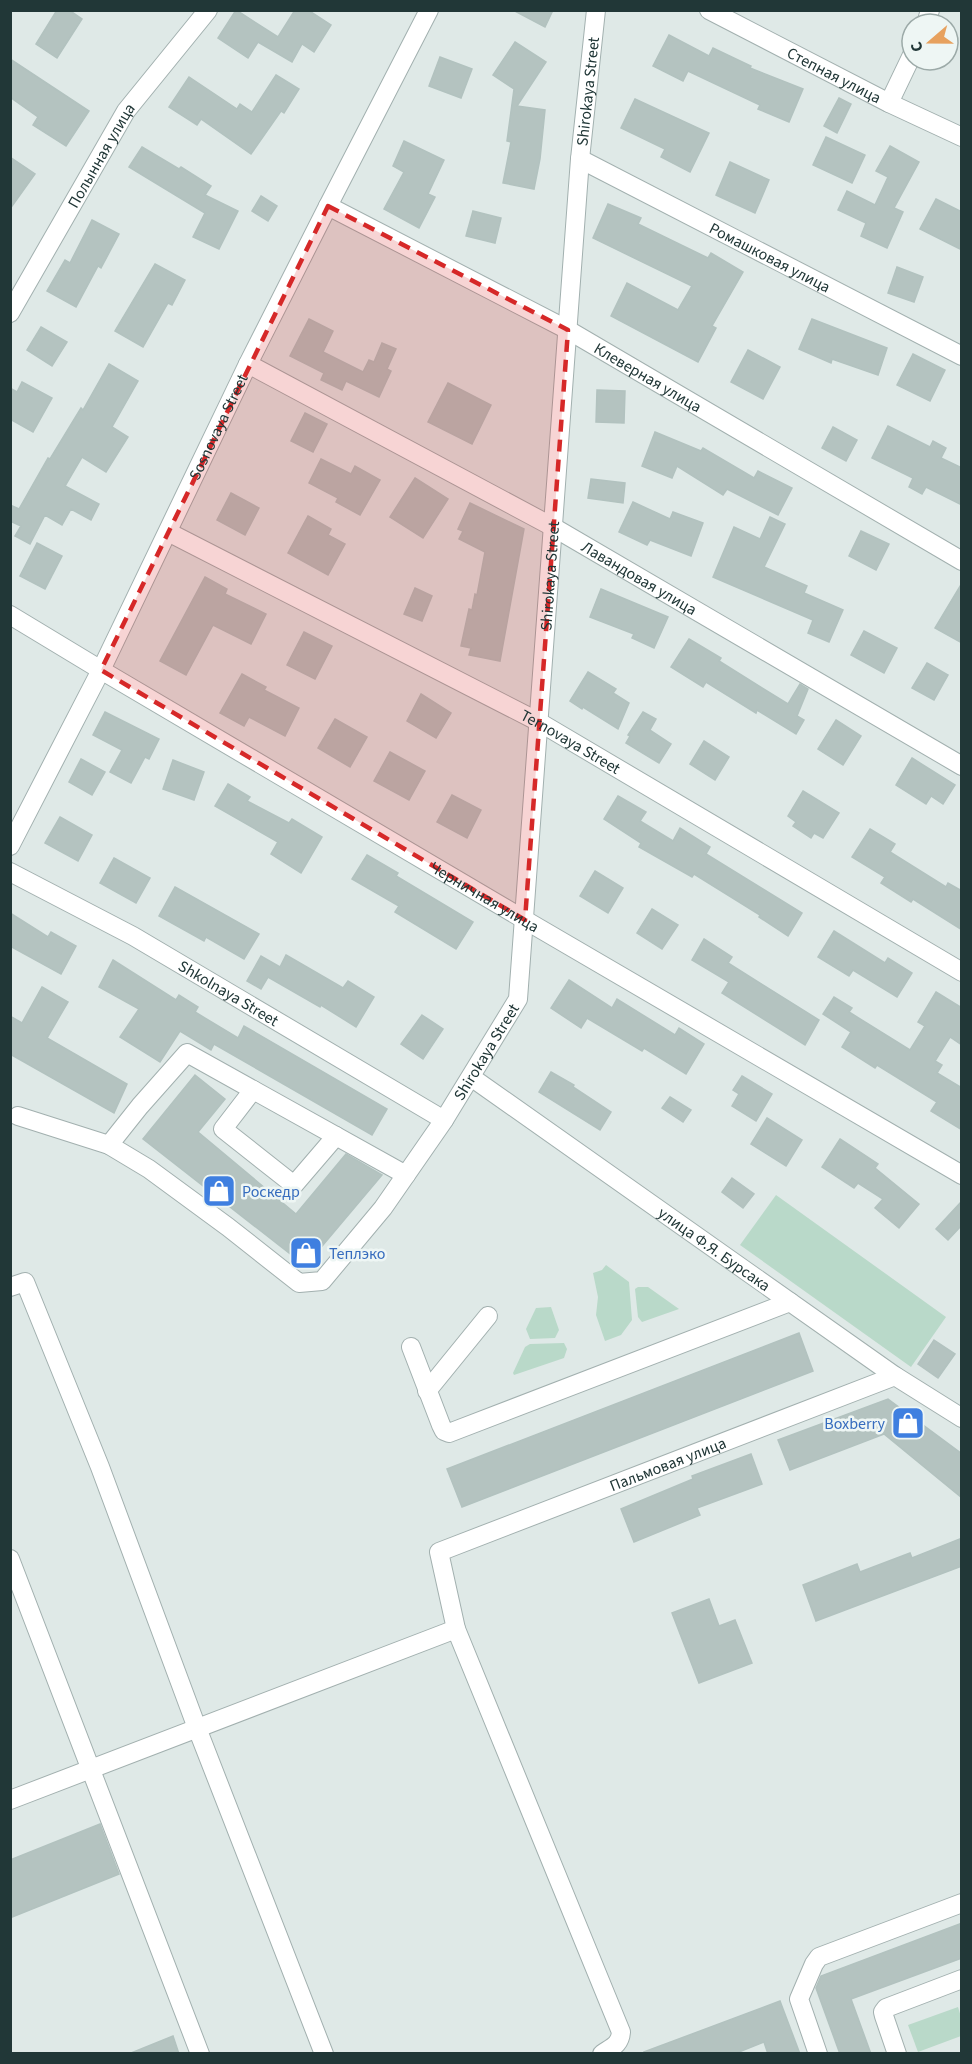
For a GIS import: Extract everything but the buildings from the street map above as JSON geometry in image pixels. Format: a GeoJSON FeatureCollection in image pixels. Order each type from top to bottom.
{"type":"FeatureCollection","features":[{"type":"Feature","properties":{"kind":"street","name":"Полынная улица"},"geometry":{"type":"LineString","coordinates":[[10,313],[126,111],[208,10]]}},
{"type":"Feature","properties":{"kind":"street","name":"Sosnovaya Street"},"geometry":{"type":"LineString","coordinates":[[10,846],[101,670],[248,364],[327,206],[429,10]]}},
{"type":"Feature","properties":{"kind":"street","name":"Shirokaya Street"},"geometry":{"type":"LineString","coordinates":[[18,1116],[109,1145],[149,1169],[228,1227],[298,1283],[322,1281],[406,1175],[444,1120],[518,999],[580,159],[596,10]]}},
{"type":"Feature","properties":{"kind":"street","name":"Степная улица"},"geometry":{"type":"LineString","coordinates":[[709,10],[890,103],[962,137]]}},
{"type":"Feature","properties":{"kind":"street"},"geometry":{"type":"LineString","coordinates":[[890,103],[904,72]]}},
{"type":"Feature","properties":{"kind":"street","name":"Ромашковая улица"},"geometry":{"type":"LineString","coordinates":[[580,159],[962,356]]}},
{"type":"Feature","properties":{"kind":"street","name":"Клеверная улица"},"geometry":{"type":"LineString","coordinates":[[327,206],[568,330],[962,561]]}},
{"type":"Feature","properties":{"kind":"street","name":"Лавандовая улица"},"geometry":{"type":"LineString","coordinates":[[248,364],[553,527],[962,766]]}},
{"type":"Feature","properties":{"kind":"street","name":"Ternovaya Street"},"geometry":{"type":"LineString","coordinates":[[168,532],[539,722],[962,972]]}},
{"type":"Feature","properties":{"kind":"street","name":"Черничная улица"},"geometry":{"type":"LineString","coordinates":[[10,615],[525,920],[962,1174]]}},
{"type":"Feature","properties":{"kind":"street","name":"Shkolnaya Street"},"geometry":{"type":"LineString","coordinates":[[10,872],[133,936],[444,1120]]}},
{"type":"Feature","properties":{"kind":"street"},"geometry":{"type":"LineString","coordinates":[[109,1145],[187,1053],[406,1175]]}},
{"type":"Feature","properties":{"kind":"street","name":"улица Ф.Я. Бурсака"},"geometry":{"type":"LineString","coordinates":[[471,1077],[895,1376],[962,1418]]}},
{"type":"Feature","properties":{"kind":"street"},"geometry":{"type":"LineString","coordinates":[[253,1090],[223,1129],[294,1185],[336,1136]]}},
{"type":"Feature","properties":{"kind":"street"},"geometry":{"type":"LineString","coordinates":[[10,1287],[25,1282],[100,1467],[196,1728],[324,2054]]}},
{"type":"Feature","properties":{"kind":"street"},"geometry":{"type":"LineString","coordinates":[[411,1347],[441,1425],[444,1431],[449,1433],[790,1302]]}},
{"type":"Feature","properties":{"kind":"street"},"geometry":{"type":"LineString","coordinates":[[427,1391],[488,1316]]}},
{"type":"Feature","properties":{"kind":"street","name":"Пальмовая улица"},"geometry":{"type":"LineString","coordinates":[[456,1629],[439,1552],[895,1376]]}},
{"type":"Feature","properties":{"kind":"street"},"geometry":{"type":"LineString","coordinates":[[10,1559],[200,2054]]}},
{"type":"Feature","properties":{"kind":"street"},"geometry":{"type":"LineString","coordinates":[[10,1800],[456,1629],[621,2032],[620,2040],[616,2045],[602,2054]]}},
{"type":"Feature","properties":{"kind":"street"},"geometry":{"type":"LineString","coordinates":[[818,2054],[799,2000],[819,1957],[962,1903]]}},
{"type":"Feature","properties":{"kind":"street"},"geometry":{"type":"LineString","coordinates":[[897,2054],[884,2016],[886,2008],[962,1979]]}},
{"type":"Feature","properties":{"kind":"highlighted area"},"geometry":{"type":"Polygon","coordinates":[[[328,206],[568,330],[525,920],[101,670],[328,206]]]}},
{"type":"Feature","properties":{"kind":"green space"},"geometry":{"type":"Polygon","coordinates":[[[776,1195],[946,1317],[911,1367],[740,1245],[776,1195]]]}},
{"type":"Feature","properties":{"kind":"green space"},"geometry":{"type":"Polygon","coordinates":[[[606,1265],[629,1282],[632,1320],[621,1335],[605,1341],[596,1315],[598,1297],[593,1273],[602,1270],[606,1265]]]}},
{"type":"Feature","properties":{"kind":"green space"},"geometry":{"type":"Polygon","coordinates":[[[648,1287],[679,1309],[642,1322],[638,1317],[635,1289],[648,1287]]]}},
{"type":"Feature","properties":{"kind":"green space"},"geometry":{"type":"Polygon","coordinates":[[[551,1307],[559,1330],[555,1338],[530,1339],[526,1329],[536,1308],[551,1307]]]}},
{"type":"Feature","properties":{"kind":"green space"},"geometry":{"type":"Polygon","coordinates":[[[564,1343],[567,1349],[564,1358],[514,1375],[525,1347],[530,1344],[564,1343]]]}},
{"type":"Feature","properties":{"kind":"green space"},"geometry":{"type":"Polygon","coordinates":[[[958,2007],[961,2017],[961,2036],[918,2052],[908,2025],[958,2007]]]}},
{"type":"Feature","properties":{"kind":"place","name":"Роскедр"},"geometry":{"type":"Point","coordinates":[219,1191]}},
{"type":"Feature","properties":{"kind":"place","name":"Теплэко"},"geometry":{"type":"Point","coordinates":[306,1253]}},
{"type":"Feature","properties":{"kind":"place","name":"Boxberry"},"geometry":{"type":"Point","coordinates":[908,1423]}}]}
